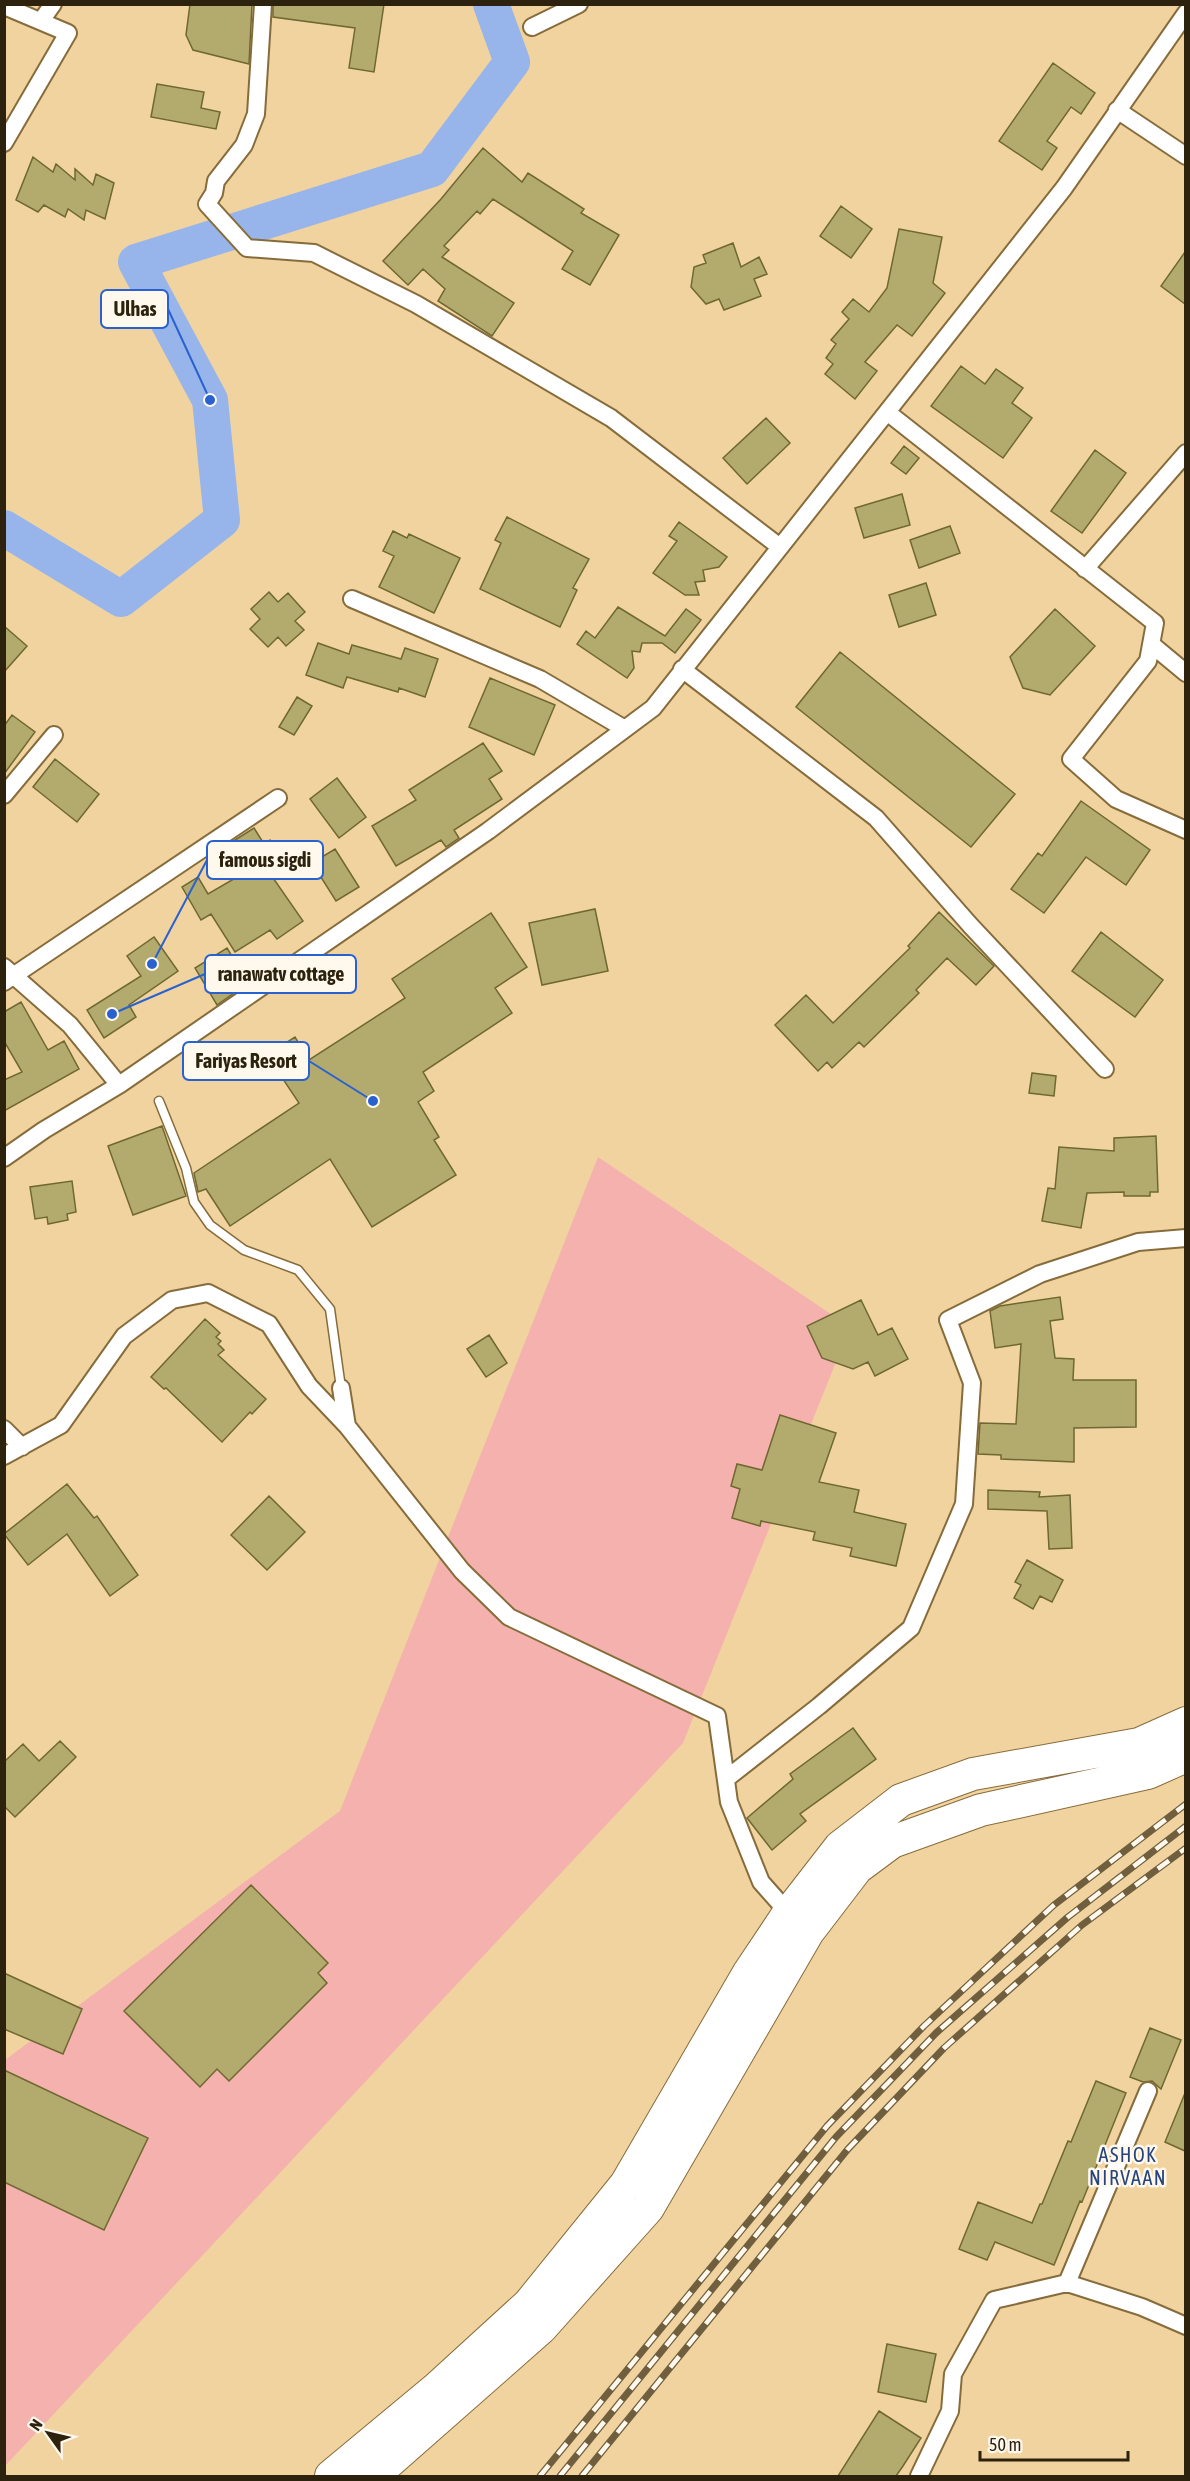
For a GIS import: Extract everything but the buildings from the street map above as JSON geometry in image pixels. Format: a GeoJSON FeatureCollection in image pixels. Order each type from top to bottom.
{"type":"FeatureCollection","features":[{"type":"Feature","properties":{"kind":"highway"},"geometry":{"type":"LineString","coordinates":[[372,2476],[541,2328],[648,2208],[840,1847],[901,1800],[973,1774],[1139,1744],[1185,1723]]}},
{"type":"Feature","properties":{"kind":"highway"},"geometry":{"type":"LineString","coordinates":[[331,2476],[437,2388],[529,2304],[626,2184],[748,1974],[857,1868],[892,1842],[981,1810],[1148,1773],[1185,1756]]}},
{"type":"Feature","properties":{"kind":"street"},"geometry":{"type":"LineString","coordinates":[[41,21],[53,4]]}},
{"type":"Feature","properties":{"kind":"street"},"geometry":{"type":"LineString","coordinates":[[263,4],[256,114],[244,145],[216,181],[214,193],[207,204],[247,248],[314,254],[416,304],[611,418],[780,547]]}},
{"type":"Feature","properties":{"kind":"street"},"geometry":{"type":"LineString","coordinates":[[532,27],[579,4]]}},
{"type":"Feature","properties":{"kind":"street"},"geometry":{"type":"LineString","coordinates":[[4,6],[68,33],[4,143]]}},
{"type":"Feature","properties":{"kind":"street"},"geometry":{"type":"LineString","coordinates":[[4,1158],[44,1130],[119,1085],[488,831],[653,708],[1064,188],[1185,13]]}},
{"type":"Feature","properties":{"kind":"street"},"geometry":{"type":"LineString","coordinates":[[1118,110],[1185,156]]}},
{"type":"Feature","properties":{"kind":"street"},"geometry":{"type":"LineString","coordinates":[[887,412],[1155,623],[1148,661],[1071,759],[1116,799],[1185,830]]}},
{"type":"Feature","properties":{"kind":"street"},"geometry":{"type":"LineString","coordinates":[[1085,569],[1185,453]]}},
{"type":"Feature","properties":{"kind":"street"},"geometry":{"type":"LineString","coordinates":[[352,599],[540,679],[625,729]]}},
{"type":"Feature","properties":{"kind":"street"},"geometry":{"type":"LineString","coordinates":[[1151,644],[1185,673]]}},
{"type":"Feature","properties":{"kind":"street"},"geometry":{"type":"LineString","coordinates":[[682,669],[876,818],[970,925],[1105,1069]]}},
{"type":"Feature","properties":{"kind":"street"},"geometry":{"type":"LineString","coordinates":[[4,795],[14,786],[54,735]]}},
{"type":"Feature","properties":{"kind":"street"},"geometry":{"type":"LineString","coordinates":[[119,1085],[70,1025],[8,975],[278,798]]}},
{"type":"Feature","properties":{"kind":"street"},"geometry":{"type":"LineString","coordinates":[[726,1779],[819,1706],[911,1628],[964,1504],[972,1383],[948,1320],[1040,1274],[1138,1242],[1185,1238]]}},
{"type":"Feature","properties":{"kind":"street"},"geometry":{"type":"LineString","coordinates":[[4,1456],[61,1425],[124,1336],[172,1300],[208,1293],[269,1324],[309,1386],[346,1426],[462,1571],[509,1617],[717,1716],[729,1802],[761,1882],[798,1923]]}},
{"type":"Feature","properties":{"kind":"street"},"geometry":{"type":"LineString","coordinates":[[341,1388],[346,1426]]}},
{"type":"Feature","properties":{"kind":"street"},"geometry":{"type":"LineString","coordinates":[[4,1429],[22,1447]]}},
{"type":"Feature","properties":{"kind":"street"},"geometry":{"type":"LineString","coordinates":[[1067,2283],[1148,2091]]}},
{"type":"Feature","properties":{"kind":"street"},"geometry":{"type":"LineString","coordinates":[[924,2475],[950,2411],[953,2374],[994,2300],[1067,2283],[1142,2307],[1185,2326]]}},
{"type":"Feature","properties":{"kind":"lane"},"geometry":{"type":"LineString","coordinates":[[159,1101],[186,1168],[194,1202],[210,1225],[244,1250],[298,1270],[330,1309],[341,1388]]}},
{"type":"Feature","properties":{"kind":"shaded area"},"geometry":{"type":"Polygon","coordinates":[[[598,1157],[850,1327],[683,1743],[5,2466],[5,2060],[340,1811],[598,1157]]]}},
{"type":"Feature","properties":{"kind":"waterway"},"geometry":{"type":"LineString","coordinates":[[4,528],[121,599],[222,520],[210,400],[136,262],[432,169],[512,62],[491,4]]}},
{"type":"Feature","properties":{"kind":"railway"},"geometry":{"type":"LineString","coordinates":[[540,2476],[827,2126],[924,2026],[1054,1905],[1186,1804]]}},
{"type":"Feature","properties":{"kind":"railway"},"geometry":{"type":"LineString","coordinates":[[560,2476],[836,2137],[936,2033],[1068,1917],[1186,1826]]}},
{"type":"Feature","properties":{"kind":"railway"},"geometry":{"type":"LineString","coordinates":[[582,2476],[848,2149],[944,2048],[1082,1925],[1186,1848]]}},
{"type":"Feature","properties":{"kind":"place","name":"Ulhas"},"geometry":{"type":"Point","coordinates":[210,400]}},
{"type":"Feature","properties":{"kind":"place","name":"famous sigdi"},"geometry":{"type":"Point","coordinates":[152,964]}},
{"type":"Feature","properties":{"kind":"place","name":"ranawatv cottage"},"geometry":{"type":"Point","coordinates":[112,1014]}},
{"type":"Feature","properties":{"kind":"place","name":"Fariyas Resort"},"geometry":{"type":"Point","coordinates":[373,1101]}},
{"type":"Feature","properties":{"kind":"district","name":"ASHOK NIRVAAN"},"geometry":{"type":"Point","coordinates":[1128,2166]}}]}
